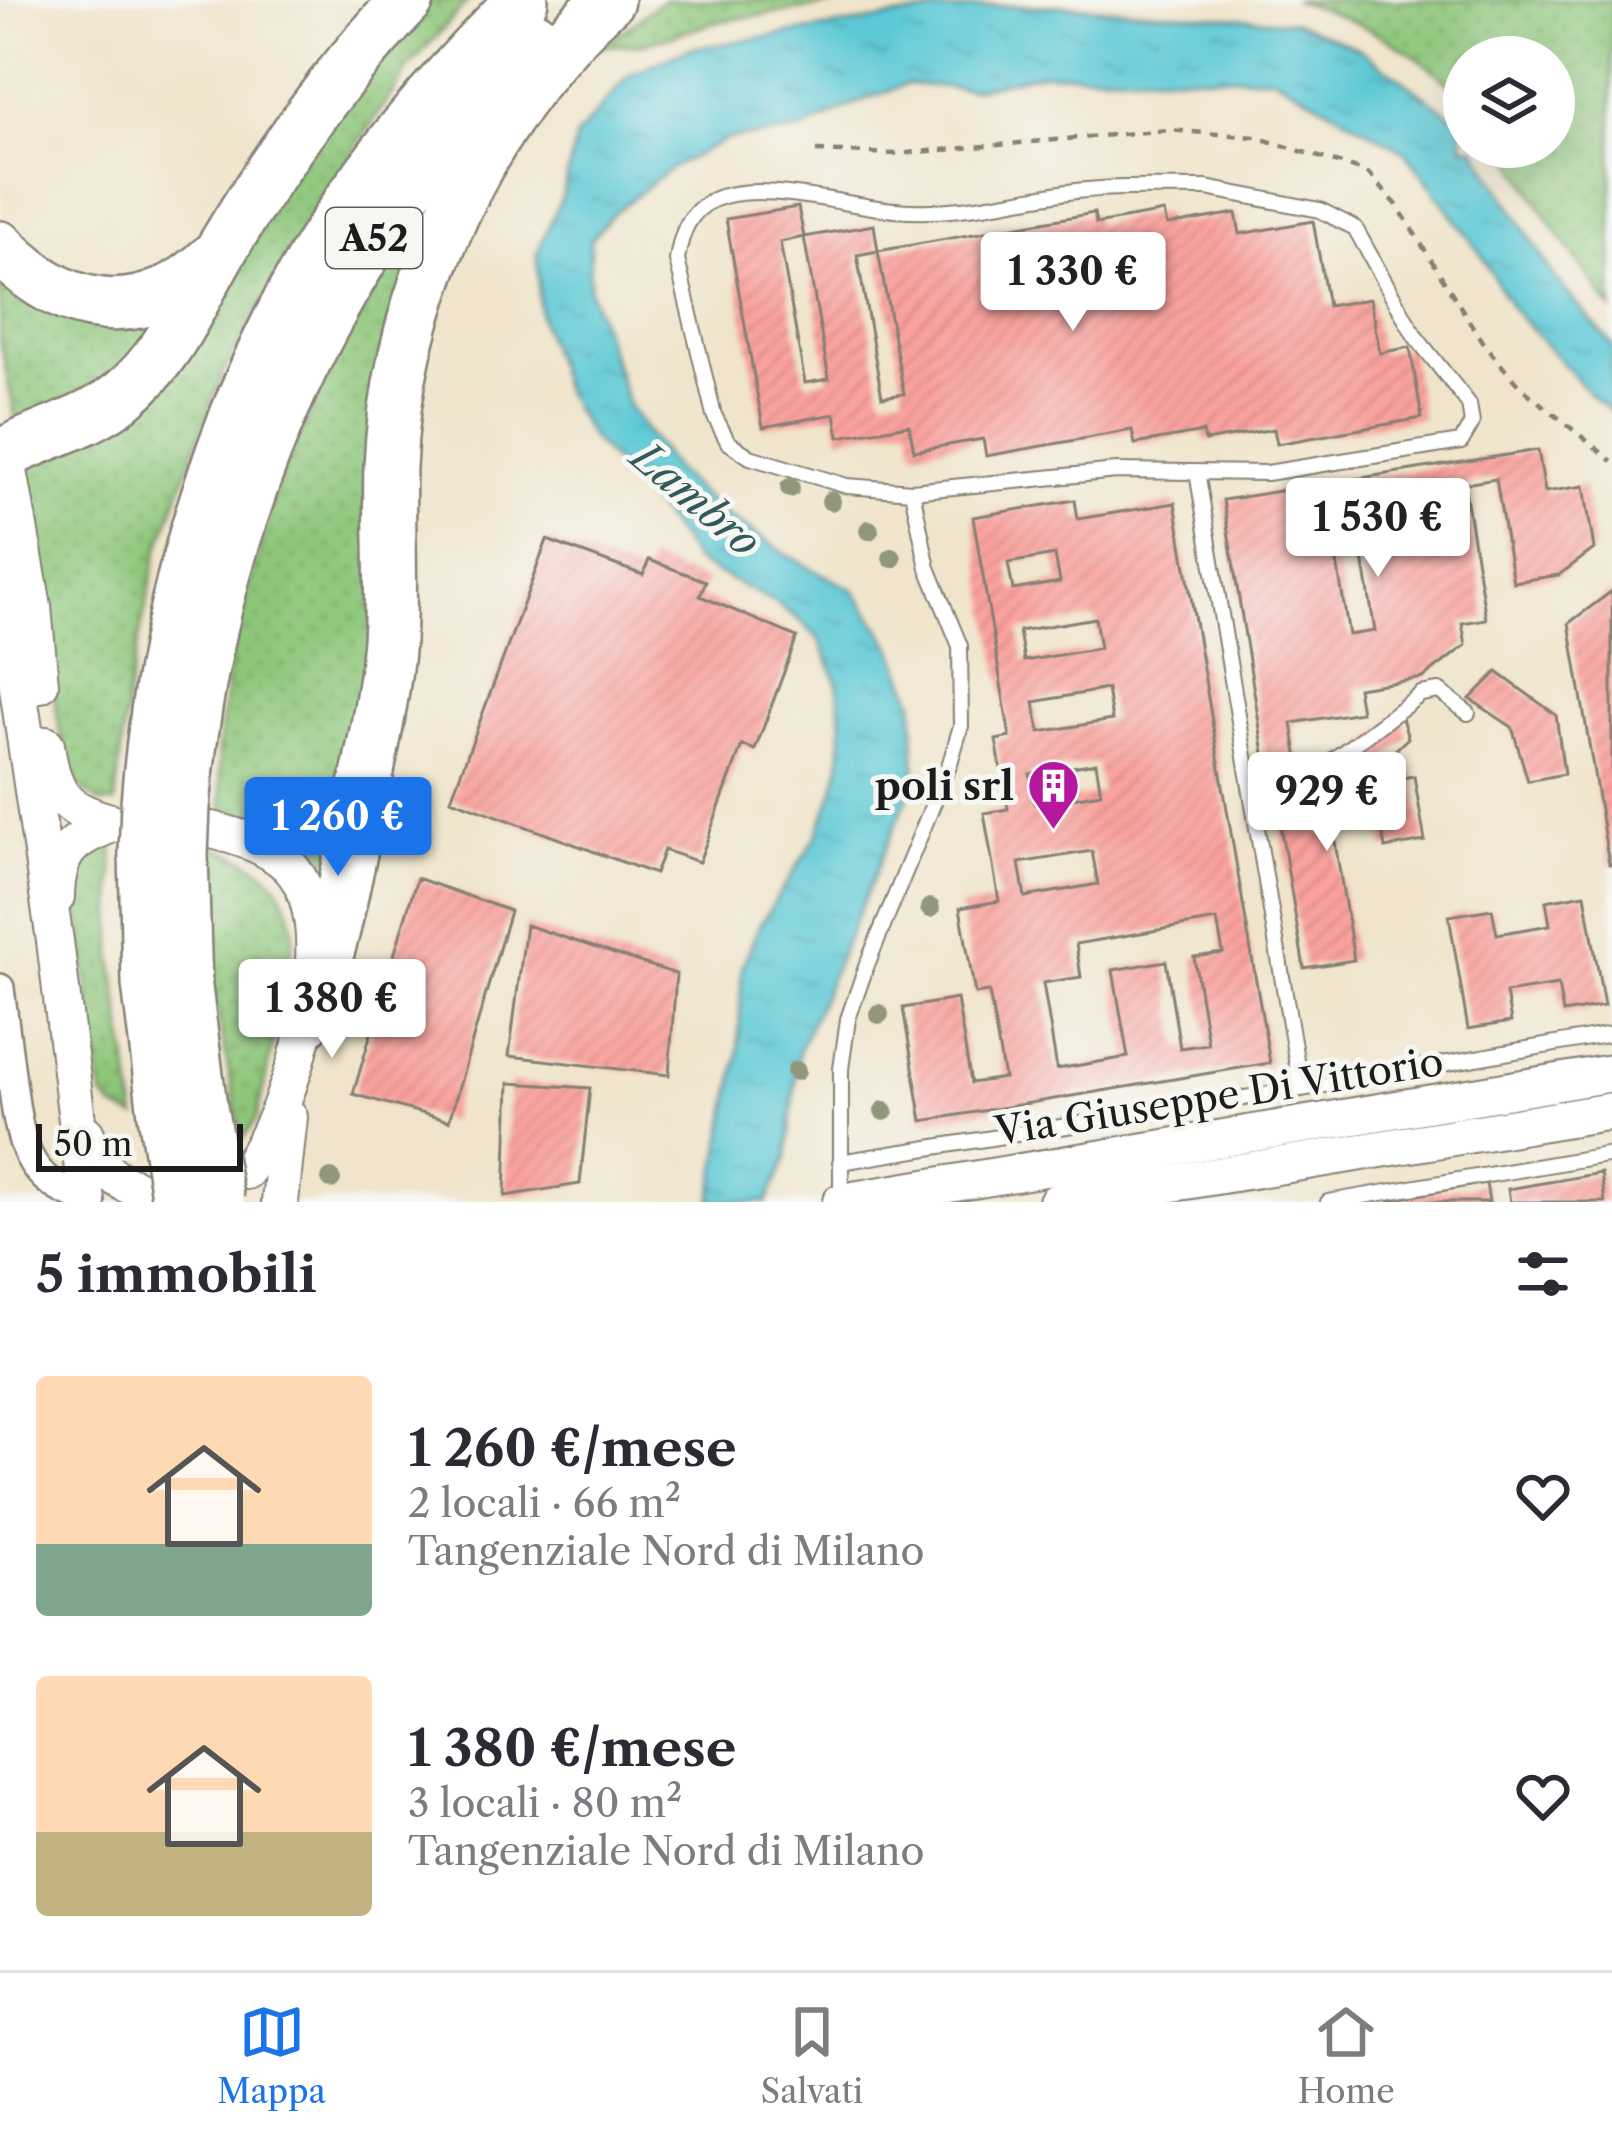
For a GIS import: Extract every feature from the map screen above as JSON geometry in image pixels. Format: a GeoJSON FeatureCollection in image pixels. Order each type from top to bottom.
{"type":"FeatureCollection","features":[{"type":"Feature","properties":{"kind":"highway"},"geometry":{"type":"LineString","coordinates":[[2,447],[90,417],[145,374],[171,341],[288,146],[408,0]]}},
{"type":"Feature","properties":{"kind":"highway","name":"A52"},"geometry":{"type":"LineString","coordinates":[[163,1197],[182,1110],[186,988],[164,829],[160,682],[177,600],[220,456],[258,369],[321,248],[371,172],[522,0]]}},
{"type":"Feature","properties":{"kind":"highway","name":"A52"},"geometry":{"type":"LineString","coordinates":[[164,829],[238,518],[291,390],[350,276],[430,157],[484,90],[573,0]]}},
{"type":"Feature","properties":{"kind":"highway"},"geometry":{"type":"LineString","coordinates":[[304,1022],[327,968],[382,701],[389,637],[390,464],[399,393],[419,303],[448,226],[487,152],[535,78],[608,0]]}},
{"type":"Feature","properties":{"kind":"highway"},"geometry":{"type":"LineString","coordinates":[[0,247],[47,289],[78,301],[108,305],[140,301],[173,288],[221,251]]}},
{"type":"Feature","properties":{"kind":"highway","name":"A52"},"geometry":{"type":"LineString","coordinates":[[182,1110],[232,1187]]}},
{"type":"Feature","properties":{"kind":"street"},"geometry":{"type":"LineString","coordinates":[[2,447],[33,607],[51,779],[63,801],[84,816],[267,849],[290,867],[305,892],[313,952],[290,1083],[270,1135],[232,1187]]}},
{"type":"Feature","properties":{"kind":"street"},"geometry":{"type":"LineString","coordinates":[[0,506],[15,588],[8,627]]}},
{"type":"Feature","properties":{"kind":"street"},"geometry":{"type":"LineString","coordinates":[[0,581],[55,940],[87,1200],[66,1194],[48,1181],[31,1162],[20,1137],[0,988]]}},
{"type":"Feature","properties":{"kind":"street"},"geometry":{"type":"LineString","coordinates":[[55,940],[56,876],[64,853],[79,839],[164,829]]}},
{"type":"Feature","properties":{"kind":"street","name":"Via Giuseppe Di Vittorio"},"geometry":{"type":"LineString","coordinates":[[841,1202],[1612,1073]]}},
{"type":"Feature","properties":{"kind":"street"},"geometry":{"type":"LineString","coordinates":[[280,1202],[290,1083]]}},
{"type":"Feature","properties":{"kind":"street"},"geometry":{"type":"LineString","coordinates":[[73,1084],[88,1141],[101,1165],[121,1182],[163,1197]]}},
{"type":"Feature","properties":{"kind":"street","name":"Via Giuseppe Di Vittorio"},"geometry":{"type":"LineString","coordinates":[[1057,1202],[1612,1112]]}},
{"type":"Feature","properties":{"kind":"lane"},"geometry":{"type":"LineString","coordinates":[[1205,188],[1320,210],[1355,229],[1415,336],[1469,404],[1472,423],[1461,442],[1267,473],[1118,471],[913,491],[847,486],[750,457],[728,442],[714,415],[677,260],[681,236],[692,216],[711,201],[764,193],[929,212],[1094,189],[1205,188]]}},
{"type":"Feature","properties":{"kind":"lane"},"geometry":{"type":"LineString","coordinates":[[1198,472],[1301,1089]]}},
{"type":"Feature","properties":{"kind":"lane"},"geometry":{"type":"LineString","coordinates":[[841,1202],[841,1069],[848,1019],[961,725],[960,646],[928,568],[913,491]]}},
{"type":"Feature","properties":{"kind":"lane"},"geometry":{"type":"LineString","coordinates":[[1255,818],[1421,694],[1439,691],[1468,713]]}},
{"type":"Feature","properties":{"kind":"lane"},"geometry":{"type":"LineString","coordinates":[[840,1162],[1612,1034]]}},
{"type":"Feature","properties":{"kind":"lane"},"geometry":{"type":"LineString","coordinates":[[1332,1202],[1612,1154]]}},
{"type":"Feature","properties":{"kind":"green space"},"geometry":{"type":"Polygon","coordinates":[[[429,0],[469,0],[409,67],[322,200],[222,374],[157,554],[128,691],[115,803],[100,803],[67,777],[18,464],[67,438],[255,217],[429,0]]]}},
{"type":"Feature","properties":{"kind":"green space"},"geometry":{"type":"Polygon","coordinates":[[[663,0],[868,0],[721,21],[644,44],[603,46],[663,0]]]}},
{"type":"Feature","properties":{"kind":"green space"},"geometry":{"type":"Polygon","coordinates":[[[1294,0],[1612,0],[1612,310],[1518,168],[1575,168],[1575,36],[1443,36],[1443,78],[1385,38],[1294,0]]]}},
{"type":"Feature","properties":{"kind":"green space"},"geometry":{"type":"Polygon","coordinates":[[[443,188],[372,680],[339,852],[320,868],[278,829],[223,812],[218,747],[231,654],[277,488],[332,363],[414,223],[443,188]]]}},
{"type":"Feature","properties":{"kind":"green space"},"geometry":{"type":"Polygon","coordinates":[[[0,264],[172,305],[115,385],[17,426],[0,339],[0,264]]]}},
{"type":"Feature","properties":{"kind":"green space"},"geometry":{"type":"Polygon","coordinates":[[[113,843],[113,958],[136,1118],[113,1107],[102,1095],[74,878],[78,856],[113,843]]]}},
{"type":"Feature","properties":{"kind":"green space"},"geometry":{"type":"Polygon","coordinates":[[[212,846],[270,877],[286,902],[294,938],[257,1119],[242,1140],[210,974],[208,856],[212,846]]]}},
{"type":"Feature","properties":{"kind":"water","name":"Lambro"},"geometry":{"type":"Polygon","coordinates":[[[994,6],[1071,6],[1294,22],[1358,48],[1443,109],[1443,168],[1488,168],[1554,277],[1612,345],[1612,413],[1511,307],[1480,253],[1406,152],[1274,77],[1041,73],[972,89],[906,84],[801,131],[728,139],[670,169],[613,213],[590,240],[589,288],[629,407],[676,472],[727,516],[854,590],[893,648],[914,702],[915,780],[799,1051],[787,1158],[767,1202],[711,1202],[738,1056],[742,967],[759,926],[816,837],[832,796],[840,766],[842,725],[837,681],[820,640],[802,622],[776,603],[697,563],[661,514],[592,439],[564,393],[540,319],[537,253],[563,194],[576,137],[629,75],[688,49],[994,6]]]}},
{"type":"Feature","properties":{"kind":"building"},"geometry":{"type":"Polygon","coordinates":[[[798,207],[804,237],[874,225],[878,251],[1094,213],[1096,224],[1164,212],[1167,225],[1236,213],[1240,234],[1313,221],[1328,306],[1370,299],[1380,353],[1410,347],[1422,418],[1277,444],[1274,429],[1205,441],[1203,432],[1135,444],[1132,430],[986,456],[983,439],[914,451],[909,425],[839,437],[835,414],[763,427],[726,219],[798,207]],[[804,237],[780,242],[805,383],[829,379],[804,237]],[[878,251],[857,255],[882,397],[904,394],[878,251]]]}},
{"type":"Feature","properties":{"kind":"building"},"geometry":{"type":"Polygon","coordinates":[[[1538,450],[1545,492],[1584,486],[1594,549],[1559,575],[1513,582],[1496,479],[1464,484],[1486,619],[1462,623],[1466,645],[1423,678],[1357,688],[1361,712],[1292,723],[1300,772],[1268,778],[1223,500],[1538,450]],[[1355,509],[1329,514],[1349,635],[1375,631],[1355,509]]]}},
{"type":"Feature","properties":{"kind":"building"},"geometry":{"type":"Polygon","coordinates":[[[1075,500],[1078,519],[1175,503],[1270,1063],[922,1121],[903,1008],[957,999],[971,1083],[1004,1078],[989,992],[975,994],[960,908],[999,901],[984,813],[1008,809],[996,740],[1010,737],[973,517],[1075,500]],[[1055,555],[1008,563],[1013,590],[1060,582],[1055,555]],[[1095,618],[1019,631],[1024,661],[1100,648],[1095,618]],[[1107,689],[1034,702],[1040,732],[1112,720],[1107,689]],[[1096,763],[1030,774],[1035,804],[1101,793],[1096,763]],[[1092,851],[1019,863],[1025,897],[1098,884],[1092,851]],[[1217,920],[1076,944],[1081,977],[1043,983],[1057,1069],[1128,1057],[1113,970],[1166,961],[1180,1048],[1208,1044],[1194,957],[1223,953],[1217,920]]]}},
{"type":"Feature","properties":{"kind":"building"},"geometry":{"type":"Polygon","coordinates":[[[547,540],[643,575],[649,560],[706,581],[700,596],[797,637],[755,750],[742,745],[699,862],[664,850],[655,874],[451,799],[547,540]]]}},
{"type":"Feature","properties":{"kind":"building"},"geometry":{"type":"Polygon","coordinates":[[[1612,591],[1612,864],[1609,864],[1569,623],[1612,591]]]}},
{"type":"Feature","properties":{"kind":"building"},"geometry":{"type":"Polygon","coordinates":[[[1497,672],[1556,715],[1564,774],[1528,781],[1512,727],[1470,699],[1497,672]]]}},
{"type":"Feature","properties":{"kind":"building"},"geometry":{"type":"Polygon","coordinates":[[[1401,715],[1408,738],[1330,811],[1354,960],[1304,968],[1279,818],[1401,715]]]}},
{"type":"Feature","properties":{"kind":"building"},"geometry":{"type":"Polygon","coordinates":[[[1414,776],[1425,841],[1385,848],[1374,783],[1414,776]]]}},
{"type":"Feature","properties":{"kind":"building"},"geometry":{"type":"Polygon","coordinates":[[[417,878],[510,911],[449,1121],[353,1094],[417,878]]]}},
{"type":"Feature","properties":{"kind":"building"},"geometry":{"type":"Polygon","coordinates":[[[1585,894],[1604,1006],[1563,1013],[1558,985],[1506,993],[1511,1022],[1468,1029],[1449,916],[1492,909],[1497,934],[1550,925],[1546,901],[1585,894]]]}},
{"type":"Feature","properties":{"kind":"building"},"geometry":{"type":"Polygon","coordinates":[[[526,925],[676,974],[669,1075],[509,1056],[526,925]]]}},
{"type":"Feature","properties":{"kind":"building"},"geometry":{"type":"Polygon","coordinates":[[[509,1083],[590,1088],[580,1184],[505,1196],[509,1083]]]}},
{"type":"Feature","properties":{"kind":"building"},"geometry":{"type":"Polygon","coordinates":[[[1601,1173],[1605,1202],[1510,1202],[1508,1189],[1601,1173]]]}},
{"type":"Feature","properties":{"kind":"building"},"geometry":{"type":"Polygon","coordinates":[[[1486,1183],[1489,1202],[1390,1202],[1390,1200],[1486,1183]]]}},
{"type":"Feature","properties":{"kind":"place","name":"poli srl"},"geometry":{"type":"Point","coordinates":[1053,832]}}]}
